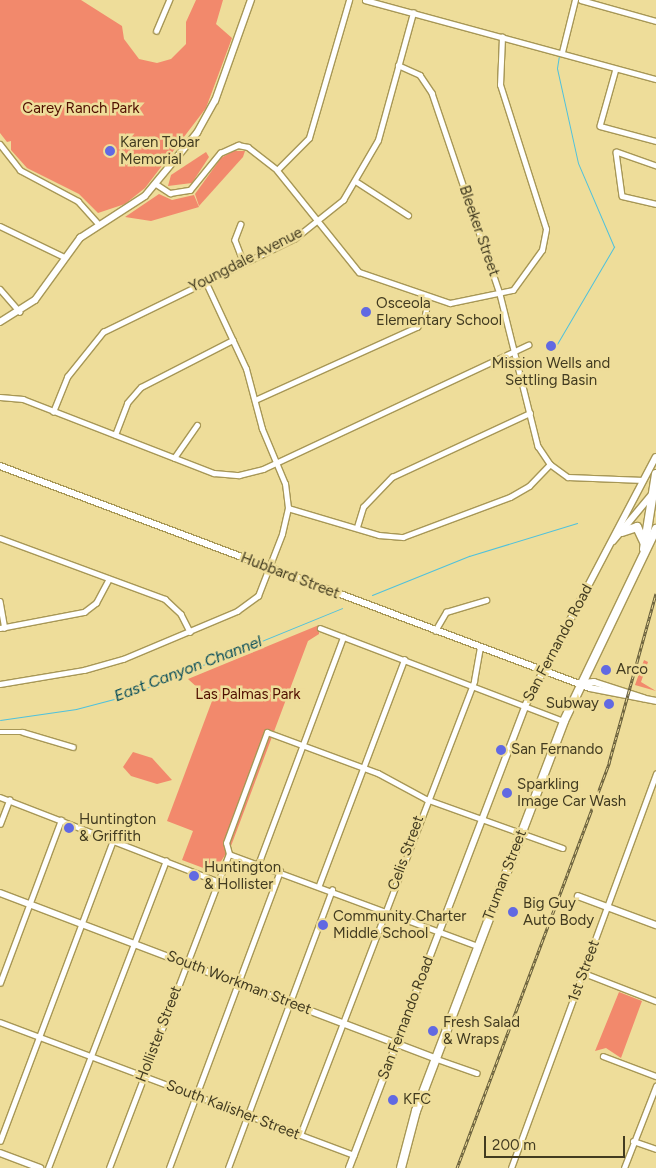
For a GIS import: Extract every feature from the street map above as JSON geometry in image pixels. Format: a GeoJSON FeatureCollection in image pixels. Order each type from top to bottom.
{"type":"FeatureCollection","features":[{"type":"Feature","properties":{"kind":"main road","name":"San Fernando Road"},"geometry":{"type":"LineString","coordinates":[[350,1168],[524,706],[613,542],[656,457]]}},
{"type":"Feature","properties":{"kind":"main road","name":"Hubbard Street"},"geometry":{"type":"LineString","coordinates":[[0,466],[542,671],[656,701]]}},
{"type":"Feature","properties":{"kind":"main road","name":"Truman Street"},"geometry":{"type":"LineString","coordinates":[[640,563],[645,546],[656,474]]}},
{"type":"Feature","properties":{"kind":"main road","name":"San Fernando Road"},"geometry":{"type":"LineString","coordinates":[[613,542],[654,492]]}},
{"type":"Feature","properties":{"kind":"main road"},"geometry":{"type":"LineString","coordinates":[[622,532],[637,527],[645,546]]}},
{"type":"Feature","properties":{"kind":"main road","name":"Truman Street"},"geometry":{"type":"LineString","coordinates":[[401,1168],[412,1122],[564,721],[656,529]]}},
{"type":"Feature","properties":{"kind":"main road","name":"South Workman Street"},"geometry":{"type":"LineString","coordinates":[[0,893],[186,962],[437,1059]]}},
{"type":"Feature","properties":{"kind":"main road"},"geometry":{"type":"LineString","coordinates":[[0,1153],[40,1168]]}},
{"type":"Feature","properties":{"kind":"street"},"geometry":{"type":"LineString","coordinates":[[156,31],[168,0]]}},
{"type":"Feature","properties":{"kind":"street"},"geometry":{"type":"LineString","coordinates":[[0,322],[20,312],[44,290],[64,257],[98,223],[131,208],[156,184],[208,117],[251,0]]}},
{"type":"Feature","properties":{"kind":"street"},"geometry":{"type":"LineString","coordinates":[[277,170],[309,138],[349,0]]}},
{"type":"Feature","properties":{"kind":"street"},"geometry":{"type":"LineString","coordinates":[[365,0],[562,52],[656,80]]}},
{"type":"Feature","properties":{"kind":"street"},"geometry":{"type":"LineString","coordinates":[[562,52],[574,0]]}},
{"type":"Feature","properties":{"kind":"street"},"geometry":{"type":"LineString","coordinates":[[581,0],[656,21]]}},
{"type":"Feature","properties":{"kind":"street","name":"Youngdale Avenue"},"geometry":{"type":"LineString","coordinates":[[53,412],[67,377],[103,332],[244,263],[317,222],[357,182],[378,140],[413,12]]}},
{"type":"Feature","properties":{"kind":"street"},"geometry":{"type":"LineString","coordinates":[[156,184],[170,193],[190,190],[220,153],[238,145],[259,153],[277,170],[359,272],[428,299],[467,303],[500,294],[524,280],[542,250],[546,230],[500,85],[502,37]]}},
{"type":"Feature","properties":{"kind":"street","name":"Bleeker Street"},"geometry":{"type":"LineString","coordinates":[[398,65],[420,75],[432,94],[500,294],[516,351],[538,446],[550,464],[568,477],[643,480]]}},
{"type":"Feature","properties":{"kind":"street"},"geometry":{"type":"LineString","coordinates":[[616,69],[600,126],[656,141]]}},
{"type":"Feature","properties":{"kind":"street"},"geometry":{"type":"LineString","coordinates":[[0,144],[20,170],[78,201],[98,223]]}},
{"type":"Feature","properties":{"kind":"street"},"geometry":{"type":"LineString","coordinates":[[656,166],[634,160],[616,152],[614,163],[622,196],[656,204]]}},
{"type":"Feature","properties":{"kind":"street"},"geometry":{"type":"LineString","coordinates":[[357,182],[408,215]]}},
{"type":"Feature","properties":{"kind":"street"},"geometry":{"type":"LineString","coordinates":[[241,224],[235,240],[244,263]]}},
{"type":"Feature","properties":{"kind":"street"},"geometry":{"type":"LineString","coordinates":[[0,226],[64,257]]}},
{"type":"Feature","properties":{"kind":"street"},"geometry":{"type":"LineString","coordinates":[[0,684],[84,670],[190,632],[253,600],[269,568],[288,508],[277,462],[255,400],[233,340],[205,281]]}},
{"type":"Feature","properties":{"kind":"street"},"geometry":{"type":"LineString","coordinates":[[0,289],[20,312]]}},
{"type":"Feature","properties":{"kind":"street"},"geometry":{"type":"LineString","coordinates":[[255,400],[417,327],[426,315],[428,299]]}},
{"type":"Feature","properties":{"kind":"street"},"geometry":{"type":"LineString","coordinates":[[115,435],[127,404],[141,387],[233,340]]}},
{"type":"Feature","properties":{"kind":"street"},"geometry":{"type":"LineString","coordinates":[[0,397],[23,399],[174,458],[227,475],[251,474],[528,346]]}},
{"type":"Feature","properties":{"kind":"street"},"geometry":{"type":"LineString","coordinates":[[357,527],[363,507],[392,477],[530,413]]}},
{"type":"Feature","properties":{"kind":"street"},"geometry":{"type":"LineString","coordinates":[[174,458],[197,425]]}},
{"type":"Feature","properties":{"kind":"street"},"geometry":{"type":"LineString","coordinates":[[288,508],[390,537],[414,533],[510,498],[529,486],[550,464]]}},
{"type":"Feature","properties":{"kind":"street"},"geometry":{"type":"LineString","coordinates":[[0,538],[165,599],[181,614],[190,632]]}},
{"type":"Feature","properties":{"kind":"street"},"geometry":{"type":"LineString","coordinates":[[0,601],[2,628],[84,612],[96,603],[109,579]]}},
{"type":"Feature","properties":{"kind":"street"},"geometry":{"type":"LineString","coordinates":[[435,632],[445,612],[486,600]]}},
{"type":"Feature","properties":{"kind":"street"},"geometry":{"type":"LineString","coordinates":[[320,628],[564,721]]}},
{"type":"Feature","properties":{"kind":"street"},"geometry":{"type":"LineString","coordinates":[[259,862],[343,636]]}},
{"type":"Feature","properties":{"kind":"street","name":"Celis Street"},"geometry":{"type":"LineString","coordinates":[[300,1135],[426,799],[471,685],[480,648]]}},
{"type":"Feature","properties":{"kind":"street"},"geometry":{"type":"LineString","coordinates":[[320,885],[362,768],[404,660]]}},
{"type":"Feature","properties":{"kind":"street"},"geometry":{"type":"LineString","coordinates":[[0,732],[23,732],[73,747]]}},
{"type":"Feature","properties":{"kind":"street","name":"Hollister Street"},"geometry":{"type":"LineString","coordinates":[[109,1168],[217,880],[229,854],[226,843],[267,732],[302,745]]}},
{"type":"Feature","properties":{"kind":"street"},"geometry":{"type":"LineString","coordinates":[[302,745],[362,768],[426,799],[562,848]]}},
{"type":"Feature","properties":{"kind":"street","name":"1st Street"},"geometry":{"type":"LineString","coordinates":[[511,1168],[656,774]]}},
{"type":"Feature","properties":{"kind":"street"},"geometry":{"type":"LineString","coordinates":[[0,797],[217,880]]}},
{"type":"Feature","properties":{"kind":"street"},"geometry":{"type":"LineString","coordinates":[[0,824],[9,800]]}},
{"type":"Feature","properties":{"kind":"street"},"geometry":{"type":"LineString","coordinates":[[0,982],[61,820]]}},
{"type":"Feature","properties":{"kind":"street"},"geometry":{"type":"LineString","coordinates":[[0,1141],[113,840]]}},
{"type":"Feature","properties":{"kind":"street"},"geometry":{"type":"LineString","coordinates":[[229,854],[259,862],[478,946]]}},
{"type":"Feature","properties":{"kind":"street"},"geometry":{"type":"LineString","coordinates":[[48,1168],[166,861]]}},
{"type":"Feature","properties":{"kind":"street"},"geometry":{"type":"LineString","coordinates":[[169,1168],[198,1096],[280,871]]}},
{"type":"Feature","properties":{"kind":"street"},"geometry":{"type":"LineString","coordinates":[[228,1168],[332,890]]}},
{"type":"Feature","properties":{"kind":"street"},"geometry":{"type":"LineString","coordinates":[[578,896],[656,926]]}},
{"type":"Feature","properties":{"kind":"street"},"geometry":{"type":"LineString","coordinates":[[584,973],[656,1001]]}},
{"type":"Feature","properties":{"kind":"street","name":"South Kalisher Street"},"geometry":{"type":"LineString","coordinates":[[0,1022],[354,1155]]}},
{"type":"Feature","properties":{"kind":"street"},"geometry":{"type":"LineString","coordinates":[[603,1056],[656,1076]]}},
{"type":"Feature","properties":{"kind":"street","name":"South Workman Street"},"geometry":{"type":"LineString","coordinates":[[437,1059],[477,1073]]}},
{"type":"Feature","properties":{"kind":"street"},"geometry":{"type":"LineString","coordinates":[[624,1168],[656,1086]]}},
{"type":"Feature","properties":{"kind":"street"},"geometry":{"type":"LineString","coordinates":[[634,1141],[656,1149]]}},
{"type":"Feature","properties":{"kind":"green space","name":"Carey Ranch Park"},"geometry":{"type":"Polygon","coordinates":[[[0,0],[81,0],[122,26],[124,39],[139,59],[157,63],[171,59],[186,44],[186,22],[196,0],[223,0],[216,24],[232,38],[206,108],[145,188],[125,204],[98,213],[79,194],[27,168],[11,150],[11,141],[7,142],[0,133],[0,0]]]}},
{"type":"Feature","properties":{"kind":"green space"},"geometry":{"type":"Polygon","coordinates":[[[233,151],[245,151],[243,157],[199,206],[195,194],[221,158],[233,151]]]}},
{"type":"Feature","properties":{"kind":"green space"},"geometry":{"type":"Polygon","coordinates":[[[206,152],[209,157],[192,183],[168,186],[171,175],[206,152]]]}},
{"type":"Feature","properties":{"kind":"green space"},"geometry":{"type":"Polygon","coordinates":[[[159,194],[172,200],[194,195],[199,207],[151,221],[125,217],[159,194]]]}},
{"type":"Feature","properties":{"kind":"green space","name":"Las Palmas Park"},"geometry":{"type":"Polygon","coordinates":[[[319,625],[319,634],[308,641],[231,846],[214,872],[182,860],[193,831],[167,821],[212,701],[188,679],[319,625]]]}},
{"type":"Feature","properties":{"kind":"green space"},"geometry":{"type":"Polygon","coordinates":[[[644,660],[648,662],[641,682],[656,691],[635,685],[644,660]]]}},
{"type":"Feature","properties":{"kind":"green space"},"geometry":{"type":"Polygon","coordinates":[[[133,752],[152,758],[172,780],[157,784],[131,776],[123,767],[133,752]]]}},
{"type":"Feature","properties":{"kind":"green space"},"geometry":{"type":"Polygon","coordinates":[[[619,992],[642,1001],[621,1058],[606,1048],[595,1051],[619,992]]]}},
{"type":"Feature","properties":{"kind":"waterway"},"geometry":{"type":"LineString","coordinates":[[557,344],[614,247],[578,163],[557,68],[559,55]]}},
{"type":"Feature","properties":{"kind":"waterway","name":"East Canyon Channel"},"geometry":{"type":"LineString","coordinates":[[372,595],[469,556],[577,523]]}},
{"type":"Feature","properties":{"kind":"waterway","name":"East Canyon Channel"},"geometry":{"type":"LineString","coordinates":[[0,720],[76,709],[129,695],[342,608]]}},
{"type":"Feature","properties":{"kind":"railway"},"geometry":{"type":"LineString","coordinates":[[457,1168],[609,763],[656,593]]}},
{"type":"Feature","properties":{"kind":"place","name":"Karen Tobar Memorial"},"geometry":{"type":"Point","coordinates":[110,151]}},
{"type":"Feature","properties":{"kind":"place","name":"Osceola Elementary School"},"geometry":{"type":"Point","coordinates":[366,312]}},
{"type":"Feature","properties":{"kind":"place","name":"Mission Wells and Settling Basin"},"geometry":{"type":"Point","coordinates":[551,346]}},
{"type":"Feature","properties":{"kind":"place","name":"Arco"},"geometry":{"type":"Point","coordinates":[606,670]}},
{"type":"Feature","properties":{"kind":"place","name":"Subway"},"geometry":{"type":"Point","coordinates":[609,704]}},
{"type":"Feature","properties":{"kind":"place","name":"San Fernando"},"geometry":{"type":"Point","coordinates":[501,750]}},
{"type":"Feature","properties":{"kind":"place","name":"Sparkling Image Car Wash"},"geometry":{"type":"Point","coordinates":[507,793]}},
{"type":"Feature","properties":{"kind":"place","name":"Huntington & Griffith"},"geometry":{"type":"Point","coordinates":[69,828]}},
{"type":"Feature","properties":{"kind":"place","name":"Huntington & Hollister"},"geometry":{"type":"Point","coordinates":[194,876]}},
{"type":"Feature","properties":{"kind":"place","name":"Big Guy Auto Body"},"geometry":{"type":"Point","coordinates":[513,912]}},
{"type":"Feature","properties":{"kind":"place","name":"Community Charter Middle School"},"geometry":{"type":"Point","coordinates":[323,925]}},
{"type":"Feature","properties":{"kind":"place","name":"Fresh Salad & Wraps"},"geometry":{"type":"Point","coordinates":[433,1031]}},
{"type":"Feature","properties":{"kind":"place","name":"KFC"},"geometry":{"type":"Point","coordinates":[393,1100]}}]}
